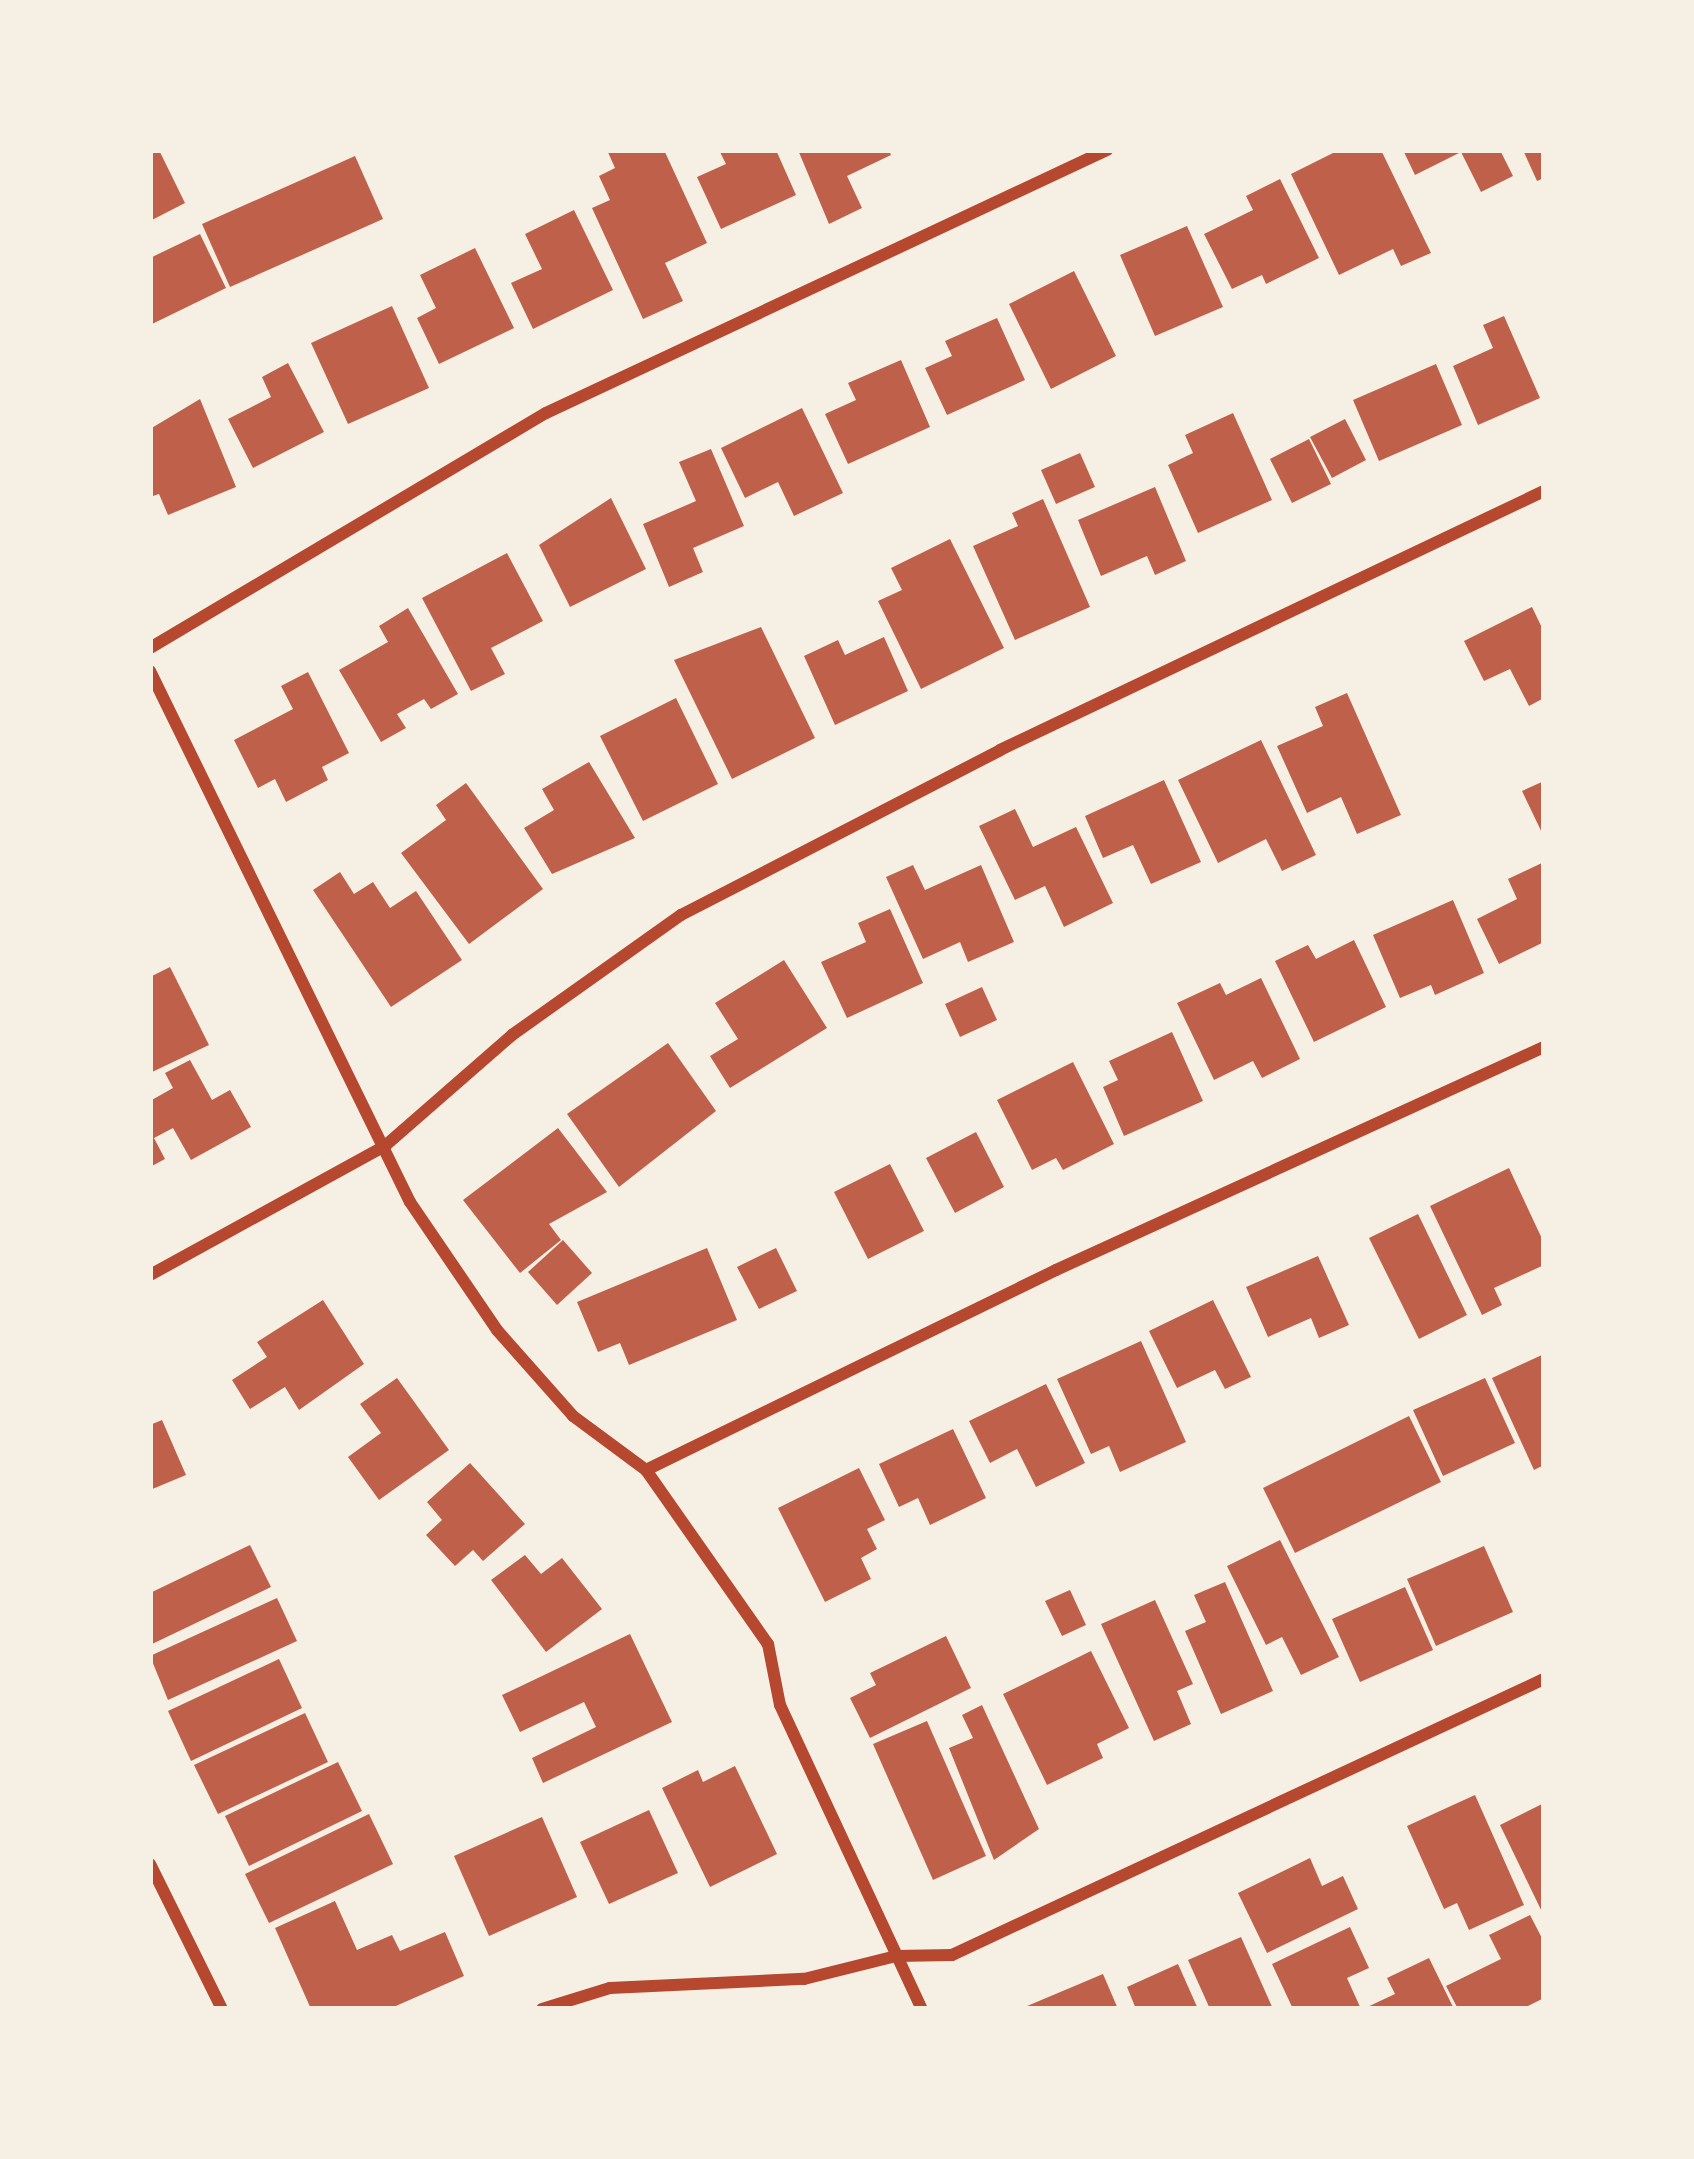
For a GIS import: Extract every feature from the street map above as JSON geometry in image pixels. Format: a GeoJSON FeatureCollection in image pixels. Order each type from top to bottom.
{"type":"FeatureCollection","features":[{"type":"Feature","properties":{"kind":"street"},"geometry":{"type":"LineString","coordinates":[[150,648],[546,413],[1107,150]]}},
{"type":"Feature","properties":{"kind":"street"},"geometry":{"type":"LineString","coordinates":[[150,1275],[386,1145],[512,1035],[681,914],[1000,750],[1544,491]]}},
{"type":"Feature","properties":{"kind":"street"},"geometry":{"type":"LineString","coordinates":[[150,671],[410,1202],[497,1330],[573,1416],[646,1470],[768,1644],[780,1705],[922,2009]]}},
{"type":"Feature","properties":{"kind":"street"},"geometry":{"type":"LineString","coordinates":[[646,1470],[1056,1270],[1544,1047]]}},
{"type":"Feature","properties":{"kind":"street"},"geometry":{"type":"LineString","coordinates":[[542,2009],[610,1988],[804,1979],[896,1956],[952,1955],[1544,1679]]}},
{"type":"Feature","properties":{"kind":"street"},"geometry":{"type":"LineString","coordinates":[[150,1864],[222,2009]]}},
{"type":"Feature","properties":{"kind":"building"},"geometry":{"type":"Polygon","coordinates":[[[150,150],[159,150],[185,203],[150,221],[150,150]]]}},
{"type":"Feature","properties":{"kind":"building"},"geometry":{"type":"Polygon","coordinates":[[[607,150],[664,150],[707,243],[665,263],[683,301],[643,319],[592,208],[610,200],[599,176],[615,168],[607,150]]]}},
{"type":"Feature","properties":{"kind":"building"},"geometry":{"type":"Polygon","coordinates":[[[719,150],[776,150],[796,195],[721,229],[697,177],[726,164],[719,150]]]}},
{"type":"Feature","properties":{"kind":"building"},"geometry":{"type":"Polygon","coordinates":[[[798,150],[889,150],[891,155],[847,176],[862,208],[829,224],[798,150]]]}},
{"type":"Feature","properties":{"kind":"building"},"geometry":{"type":"Polygon","coordinates":[[[1339,150],[1381,150],[1431,253],[1401,266],[1393,249],[1339,275],[1291,174],[1339,150]]]}},
{"type":"Feature","properties":{"kind":"building"},"geometry":{"type":"Polygon","coordinates":[[[1403,150],[1500,150],[1513,176],[1481,192],[1461,152],[1415,175],[1403,150]]]}},
{"type":"Feature","properties":{"kind":"building"},"geometry":{"type":"Polygon","coordinates":[[[1523,150],[1544,150],[1544,178],[1537,181],[1523,150]]]}},
{"type":"Feature","properties":{"kind":"building"},"geometry":{"type":"Polygon","coordinates":[[[355,156],[383,219],[230,287],[202,224],[355,156]]]}},
{"type":"Feature","properties":{"kind":"building"},"geometry":{"type":"Polygon","coordinates":[[[1280,179],[1319,258],[1266,284],[1262,275],[1232,289],[1204,234],[1253,210],[1246,196],[1280,179]]]}},
{"type":"Feature","properties":{"kind":"building"},"geometry":{"type":"Polygon","coordinates":[[[574,210],[613,290],[533,329],[511,283],[542,269],[525,234],[574,210]]]}},
{"type":"Feature","properties":{"kind":"building"},"geometry":{"type":"Polygon","coordinates":[[[1187,226],[1223,307],[1155,336],[1120,255],[1187,226]]]}},
{"type":"Feature","properties":{"kind":"building"},"geometry":{"type":"Polygon","coordinates":[[[200,234],[226,288],[150,325],[150,258],[200,234]]]}},
{"type":"Feature","properties":{"kind":"building"},"geometry":{"type":"Polygon","coordinates":[[[475,248],[514,328],[439,364],[417,318],[436,308],[420,275],[475,248]]]}},
{"type":"Feature","properties":{"kind":"building"},"geometry":{"type":"Polygon","coordinates":[[[1074,271],[1116,356],[1051,389],[1009,304],[1074,271]]]}},
{"type":"Feature","properties":{"kind":"building"},"geometry":{"type":"Polygon","coordinates":[[[392,306],[429,388],[348,424],[311,343],[392,306]]]}},
{"type":"Feature","properties":{"kind":"building"},"geometry":{"type":"Polygon","coordinates":[[[1504,316],[1540,398],[1478,425],[1453,366],[1493,348],[1483,325],[1504,316]]]}},
{"type":"Feature","properties":{"kind":"building"},"geometry":{"type":"Polygon","coordinates":[[[997,318],[1025,380],[947,415],[925,368],[952,356],[945,341],[997,318]]]}},
{"type":"Feature","properties":{"kind":"building"},"geometry":{"type":"Polygon","coordinates":[[[901,360],[930,427],[848,464],[825,414],[856,400],[848,383],[901,360]]]}},
{"type":"Feature","properties":{"kind":"building"},"geometry":{"type":"Polygon","coordinates":[[[288,363],[324,432],[253,468],[228,419],[271,397],[262,377],[288,363]]]}},
{"type":"Feature","properties":{"kind":"building"},"geometry":{"type":"Polygon","coordinates":[[[1436,364],[1462,425],[1379,461],[1353,400],[1436,364]]]}},
{"type":"Feature","properties":{"kind":"building"},"geometry":{"type":"Polygon","coordinates":[[[200,399],[236,487],[168,515],[159,494],[150,497],[150,429],[200,399]]]}},
{"type":"Feature","properties":{"kind":"building"},"geometry":{"type":"Polygon","coordinates":[[[802,408],[843,493],[794,516],[778,482],[745,498],[721,448],[802,408]]]}},
{"type":"Feature","properties":{"kind":"building"},"geometry":{"type":"Polygon","coordinates":[[[1233,413],[1272,500],[1198,533],[1168,465],[1193,453],[1185,435],[1233,413]]]}},
{"type":"Feature","properties":{"kind":"building"},"geometry":{"type":"Polygon","coordinates":[[[1345,419],[1366,460],[1332,478],[1310,437],[1345,419]]]}},
{"type":"Feature","properties":{"kind":"building"},"geometry":{"type":"Polygon","coordinates":[[[1309,439],[1331,484],[1292,503],[1270,459],[1309,439]]]}},
{"type":"Feature","properties":{"kind":"building"},"geometry":{"type":"Polygon","coordinates":[[[711,449],[744,526],[693,548],[703,572],[669,587],[643,524],[696,501],[679,462],[711,449]]]}},
{"type":"Feature","properties":{"kind":"building"},"geometry":{"type":"Polygon","coordinates":[[[1080,453],[1095,487],[1056,504],[1041,470],[1080,453]]]}},
{"type":"Feature","properties":{"kind":"building"},"geometry":{"type":"Polygon","coordinates":[[[1155,487],[1186,561],[1155,575],[1147,556],[1101,576],[1078,520],[1155,487]]]}},
{"type":"Feature","properties":{"kind":"building"},"geometry":{"type":"Polygon","coordinates":[[[611,498],[646,569],[570,607],[539,545],[611,498]]]}},
{"type":"Feature","properties":{"kind":"building"},"geometry":{"type":"Polygon","coordinates":[[[1043,499],[1090,607],[1015,640],[973,546],[1018,526],[1012,513],[1043,499]]]}},
{"type":"Feature","properties":{"kind":"building"},"geometry":{"type":"Polygon","coordinates":[[[950,539],[1004,648],[921,689],[878,601],[902,590],[891,568],[950,539]]]}},
{"type":"Feature","properties":{"kind":"building"},"geometry":{"type":"Polygon","coordinates":[[[507,553],[543,621],[491,648],[505,674],[471,691],[422,598],[507,553]]]}},
{"type":"Feature","properties":{"kind":"building"},"geometry":{"type":"Polygon","coordinates":[[[1532,607],[1544,632],[1544,698],[1529,706],[1510,669],[1484,681],[1464,641],[1532,607]]]}},
{"type":"Feature","properties":{"kind":"building"},"geometry":{"type":"Polygon","coordinates":[[[408,608],[458,694],[431,709],[424,699],[397,714],[406,728],[381,742],[339,670],[388,642],[379,626],[408,608]]]}},
{"type":"Feature","properties":{"kind":"building"},"geometry":{"type":"Polygon","coordinates":[[[761,627],[815,738],[732,779],[674,660],[761,627]]]}},
{"type":"Feature","properties":{"kind":"building"},"geometry":{"type":"Polygon","coordinates":[[[884,637],[908,691],[835,725],[804,656],[838,640],[845,655],[884,637]]]}},
{"type":"Feature","properties":{"kind":"building"},"geometry":{"type":"Polygon","coordinates":[[[308,672],[349,753],[322,767],[328,780],[286,802],[275,779],[258,788],[234,740],[293,709],[281,686],[308,672]]]}},
{"type":"Feature","properties":{"kind":"building"},"geometry":{"type":"Polygon","coordinates":[[[1347,693],[1401,815],[1357,834],[1341,797],[1307,813],[1277,746],[1323,726],[1315,707],[1347,693]]]}},
{"type":"Feature","properties":{"kind":"building"},"geometry":{"type":"Polygon","coordinates":[[[676,698],[718,784],[643,821],[600,736],[676,698]]]}},
{"type":"Feature","properties":{"kind":"building"},"geometry":{"type":"Polygon","coordinates":[[[1261,740],[1316,855],[1282,871],[1266,839],[1218,863],[1178,780],[1261,740]]]}},
{"type":"Feature","properties":{"kind":"building"},"geometry":{"type":"Polygon","coordinates":[[[589,762],[635,838],[552,874],[524,828],[554,810],[542,789],[589,762]]]}},
{"type":"Feature","properties":{"kind":"building"},"geometry":{"type":"Polygon","coordinates":[[[1164,780],[1201,862],[1151,884],[1133,845],[1103,858],[1085,816],[1164,780]]]}},
{"type":"Feature","properties":{"kind":"building"},"geometry":{"type":"Polygon","coordinates":[[[1544,781],[1544,837],[1522,791],[1544,781]]]}},
{"type":"Feature","properties":{"kind":"building"},"geometry":{"type":"Polygon","coordinates":[[[466,783],[543,889],[469,944],[401,853],[446,820],[436,805],[466,783]]]}},
{"type":"Feature","properties":{"kind":"building"},"geometry":{"type":"Polygon","coordinates":[[[1015,809],[1033,847],[1076,827],[1113,903],[1064,927],[1045,886],[1015,900],[979,826],[1015,809]]]}},
{"type":"Feature","properties":{"kind":"building"},"geometry":{"type":"Polygon","coordinates":[[[1544,862],[1544,942],[1499,964],[1477,919],[1517,899],[1508,879],[1544,862]]]}},
{"type":"Feature","properties":{"kind":"building"},"geometry":{"type":"Polygon","coordinates":[[[913,865],[925,890],[981,865],[1014,942],[968,962],[960,942],[923,959],[886,877],[913,865]]]}},
{"type":"Feature","properties":{"kind":"building"},"geometry":{"type":"Polygon","coordinates":[[[340,872],[354,894],[373,882],[390,908],[416,891],[462,960],[391,1007],[313,890],[340,872]]]}},
{"type":"Feature","properties":{"kind":"building"},"geometry":{"type":"Polygon","coordinates":[[[1453,900],[1484,973],[1435,995],[1431,985],[1400,998],[1373,935],[1453,900]]]}},
{"type":"Feature","properties":{"kind":"building"},"geometry":{"type":"Polygon","coordinates":[[[890,909],[923,983],[847,1018],[821,962],[866,942],[858,923],[890,909]]]}},
{"type":"Feature","properties":{"kind":"building"},"geometry":{"type":"Polygon","coordinates":[[[1354,940],[1386,1007],[1314,1042],[1275,961],[1308,945],[1316,959],[1354,940]]]}},
{"type":"Feature","properties":{"kind":"building"},"geometry":{"type":"Polygon","coordinates":[[[784,960],[827,1028],[730,1088],[710,1056],[738,1039],[715,1003],[784,960]]]}},
{"type":"Feature","properties":{"kind":"building"},"geometry":{"type":"Polygon","coordinates":[[[170,967],[209,1045],[150,1073],[150,977],[170,967]]]}},
{"type":"Feature","properties":{"kind":"building"},"geometry":{"type":"Polygon","coordinates":[[[1261,978],[1300,1059],[1262,1078],[1253,1061],[1214,1080],[1177,1003],[1220,983],[1226,995],[1261,978]]]}},
{"type":"Feature","properties":{"kind":"building"},"geometry":{"type":"Polygon","coordinates":[[[982,987],[997,1020],[960,1037],[945,1004],[982,987]]]}},
{"type":"Feature","properties":{"kind":"building"},"geometry":{"type":"Polygon","coordinates":[[[1172,1032],[1203,1101],[1124,1136],[1103,1087],[1118,1080],[1109,1061],[1172,1032]]]}},
{"type":"Feature","properties":{"kind":"building"},"geometry":{"type":"Polygon","coordinates":[[[668,1043],[716,1111],[619,1187],[567,1114],[668,1043]]]}},
{"type":"Feature","properties":{"kind":"building"},"geometry":{"type":"Polygon","coordinates":[[[190,1060],[212,1100],[230,1090],[251,1127],[191,1160],[173,1128],[154,1138],[165,1159],[150,1167],[150,1101],[173,1088],[165,1073],[190,1060]]]}},
{"type":"Feature","properties":{"kind":"building"},"geometry":{"type":"Polygon","coordinates":[[[1073,1062],[1114,1144],[1063,1170],[1056,1158],[1032,1170],[997,1100],[1073,1062]]]}},
{"type":"Feature","properties":{"kind":"building"},"geometry":{"type":"Polygon","coordinates":[[[558,1128],[607,1192],[549,1224],[561,1240],[520,1273],[463,1200],[558,1128]]]}},
{"type":"Feature","properties":{"kind":"building"},"geometry":{"type":"Polygon","coordinates":[[[976,1132],[1004,1187],[955,1213],[926,1158],[976,1132]]]}},
{"type":"Feature","properties":{"kind":"building"},"geometry":{"type":"Polygon","coordinates":[[[890,1164],[924,1231],[868,1259],[834,1192],[890,1164]]]}},
{"type":"Feature","properties":{"kind":"building"},"geometry":{"type":"Polygon","coordinates":[[[1509,1168],[1544,1243],[1544,1265],[1494,1288],[1502,1305],[1482,1315],[1430,1206],[1509,1168]]]}},
{"type":"Feature","properties":{"kind":"building"},"geometry":{"type":"Polygon","coordinates":[[[1418,1214],[1467,1315],[1419,1339],[1369,1238],[1418,1214]]]}},
{"type":"Feature","properties":{"kind":"building"},"geometry":{"type":"Polygon","coordinates":[[[563,1240],[592,1273],[557,1305],[528,1272],[563,1240]]]}},
{"type":"Feature","properties":{"kind":"building"},"geometry":{"type":"Polygon","coordinates":[[[707,1248],[737,1320],[629,1365],[620,1343],[598,1352],[577,1302],[707,1248]]]}},
{"type":"Feature","properties":{"kind":"building"},"geometry":{"type":"Polygon","coordinates":[[[776,1248],[797,1291],[759,1309],[737,1267],[776,1248]]]}},
{"type":"Feature","properties":{"kind":"building"},"geometry":{"type":"Polygon","coordinates":[[[1318,1256],[1349,1325],[1319,1338],[1311,1318],[1268,1337],[1246,1287],[1318,1256]]]}},
{"type":"Feature","properties":{"kind":"building"},"geometry":{"type":"Polygon","coordinates":[[[323,1300],[364,1364],[299,1410],[285,1387],[250,1409],[232,1380],[267,1357],[257,1342],[323,1300]]]}},
{"type":"Feature","properties":{"kind":"building"},"geometry":{"type":"Polygon","coordinates":[[[1213,1300],[1251,1377],[1225,1389],[1215,1370],[1177,1388],[1149,1331],[1213,1300]]]}},
{"type":"Feature","properties":{"kind":"building"},"geometry":{"type":"Polygon","coordinates":[[[1141,1341],[1186,1442],[1120,1472],[1109,1446],[1091,1454],[1057,1379],[1141,1341]]]}},
{"type":"Feature","properties":{"kind":"building"},"geometry":{"type":"Polygon","coordinates":[[[1544,1354],[1544,1465],[1534,1470],[1492,1378],[1544,1354]]]}},
{"type":"Feature","properties":{"kind":"building"},"geometry":{"type":"Polygon","coordinates":[[[397,1378],[449,1450],[379,1500],[348,1457],[381,1433],[360,1404],[397,1378]]]}},
{"type":"Feature","properties":{"kind":"building"},"geometry":{"type":"Polygon","coordinates":[[[1485,1378],[1515,1443],[1443,1476],[1413,1410],[1485,1378]]]}},
{"type":"Feature","properties":{"kind":"building"},"geometry":{"type":"Polygon","coordinates":[[[1046,1384],[1085,1463],[1036,1487],[1017,1449],[990,1463],[969,1421],[1046,1384]]]}},
{"type":"Feature","properties":{"kind":"building"},"geometry":{"type":"Polygon","coordinates":[[[1409,1416],[1441,1482],[1295,1553],[1263,1488],[1409,1416]]]}},
{"type":"Feature","properties":{"kind":"building"},"geometry":{"type":"Polygon","coordinates":[[[162,1420],[186,1475],[150,1490],[150,1425],[162,1420]]]}},
{"type":"Feature","properties":{"kind":"building"},"geometry":{"type":"Polygon","coordinates":[[[953,1429],[986,1498],[930,1525],[918,1498],[899,1507],[879,1464],[953,1429]]]}},
{"type":"Feature","properties":{"kind":"building"},"geometry":{"type":"Polygon","coordinates":[[[470,1463],[525,1524],[483,1561],[473,1550],[455,1566],[426,1535],[442,1520],[427,1502],[470,1463]]]}},
{"type":"Feature","properties":{"kind":"building"},"geometry":{"type":"Polygon","coordinates":[[[859,1468],[885,1520],[867,1529],[877,1549],[861,1558],[871,1579],[825,1602],[778,1508],[859,1468]]]}},
{"type":"Feature","properties":{"kind":"building"},"geometry":{"type":"Polygon","coordinates":[[[1280,1540],[1339,1657],[1301,1675],[1282,1637],[1266,1645],[1227,1566],[1280,1540]]]}},
{"type":"Feature","properties":{"kind":"building"},"geometry":{"type":"Polygon","coordinates":[[[250,1545],[271,1587],[150,1645],[150,1593],[250,1545]]]}},
{"type":"Feature","properties":{"kind":"building"},"geometry":{"type":"Polygon","coordinates":[[[1484,1546],[1513,1612],[1436,1646],[1407,1579],[1484,1546]]]}},
{"type":"Feature","properties":{"kind":"building"},"geometry":{"type":"Polygon","coordinates":[[[525,1555],[541,1574],[562,1558],[602,1609],[546,1652],[491,1580],[525,1555]]]}},
{"type":"Feature","properties":{"kind":"building"},"geometry":{"type":"Polygon","coordinates":[[[1225,1582],[1273,1691],[1221,1714],[1185,1631],[1206,1622],[1194,1595],[1225,1582]]]}},
{"type":"Feature","properties":{"kind":"building"},"geometry":{"type":"Polygon","coordinates":[[[1405,1587],[1433,1650],[1360,1682],[1332,1619],[1405,1587]]]}},
{"type":"Feature","properties":{"kind":"building"},"geometry":{"type":"Polygon","coordinates":[[[1070,1590],[1086,1625],[1062,1636],[1045,1601],[1070,1590]]]}},
{"type":"Feature","properties":{"kind":"building"},"geometry":{"type":"Polygon","coordinates":[[[277,1598],[297,1641],[168,1700],[150,1656],[277,1598]]]}},
{"type":"Feature","properties":{"kind":"building"},"geometry":{"type":"Polygon","coordinates":[[[1155,1600],[1193,1684],[1177,1691],[1191,1724],[1154,1741],[1101,1624],[1155,1600]]]}},
{"type":"Feature","properties":{"kind":"building"},"geometry":{"type":"Polygon","coordinates":[[[630,1634],[672,1722],[543,1783],[532,1758],[596,1727],[584,1702],[520,1732],[502,1695],[630,1634]]]}},
{"type":"Feature","properties":{"kind":"building"},"geometry":{"type":"Polygon","coordinates":[[[946,1636],[971,1688],[870,1738],[850,1698],[876,1685],[870,1673],[946,1636]]]}},
{"type":"Feature","properties":{"kind":"building"},"geometry":{"type":"Polygon","coordinates":[[[1091,1651],[1129,1728],[1097,1744],[1103,1758],[1047,1785],[1003,1694],[1091,1651]]]}},
{"type":"Feature","properties":{"kind":"building"},"geometry":{"type":"Polygon","coordinates":[[[279,1659],[302,1708],[191,1761],[168,1711],[279,1659]]]}},
{"type":"Feature","properties":{"kind":"building"},"geometry":{"type":"Polygon","coordinates":[[[982,1705],[1039,1829],[994,1860],[949,1748],[973,1738],[962,1715],[982,1705]]]}},
{"type":"Feature","properties":{"kind":"building"},"geometry":{"type":"Polygon","coordinates":[[[305,1713],[328,1762],[218,1814],[194,1765],[305,1713]]]}},
{"type":"Feature","properties":{"kind":"building"},"geometry":{"type":"Polygon","coordinates":[[[927,1721],[986,1856],[933,1880],[873,1744],[927,1721]]]}},
{"type":"Feature","properties":{"kind":"building"},"geometry":{"type":"Polygon","coordinates":[[[338,1762],[362,1811],[249,1866],[225,1816],[338,1762]]]}},
{"type":"Feature","properties":{"kind":"building"},"geometry":{"type":"Polygon","coordinates":[[[735,1766],[777,1854],[710,1887],[662,1788],[698,1770],[703,1782],[735,1766]]]}},
{"type":"Feature","properties":{"kind":"building"},"geometry":{"type":"Polygon","coordinates":[[[1475,1795],[1524,1905],[1469,1930],[1457,1903],[1444,1909],[1407,1826],[1475,1795]]]}},
{"type":"Feature","properties":{"kind":"building"},"geometry":{"type":"Polygon","coordinates":[[[1544,1803],[1544,1916],[1500,1825],[1544,1803]]]}},
{"type":"Feature","properties":{"kind":"building"},"geometry":{"type":"Polygon","coordinates":[[[649,1810],[678,1873],[609,1904],[580,1842],[649,1810]]]}},
{"type":"Feature","properties":{"kind":"building"},"geometry":{"type":"Polygon","coordinates":[[[369,1814],[393,1864],[269,1923],[245,1874],[369,1814]]]}},
{"type":"Feature","properties":{"kind":"building"},"geometry":{"type":"Polygon","coordinates":[[[542,1817],[577,1897],[489,1936],[454,1856],[542,1817]]]}},
{"type":"Feature","properties":{"kind":"building"},"geometry":{"type":"Polygon","coordinates":[[[1310,1858],[1322,1886],[1343,1876],[1358,1909],[1267,1953],[1238,1893],[1310,1858]]]}},
{"type":"Feature","properties":{"kind":"building"},"geometry":{"type":"Polygon","coordinates":[[[335,1901],[357,1950],[392,1935],[400,1951],[445,1932],[464,1976],[389,2009],[311,2009],[275,1928],[335,1901]]]}},
{"type":"Feature","properties":{"kind":"building"},"geometry":{"type":"Polygon","coordinates":[[[1530,1915],[1544,1942],[1544,1998],[1522,2009],[1458,2009],[1446,1986],[1501,1959],[1489,1935],[1530,1915]]]}},
{"type":"Feature","properties":{"kind":"building"},"geometry":{"type":"Polygon","coordinates":[[[1350,1927],[1369,1968],[1347,1978],[1361,2009],[1293,2009],[1272,1964],[1350,1927]]]}},
{"type":"Feature","properties":{"kind":"building"},"geometry":{"type":"Polygon","coordinates":[[[1241,1937],[1273,2009],[1210,2009],[1188,1960],[1241,1937]]]}},
{"type":"Feature","properties":{"kind":"building"},"geometry":{"type":"Polygon","coordinates":[[[1429,1958],[1454,2009],[1363,2009],[1395,1994],[1387,1978],[1429,1958]]]}},
{"type":"Feature","properties":{"kind":"building"},"geometry":{"type":"Polygon","coordinates":[[[1178,1964],[1198,2009],[1136,2009],[1127,1987],[1178,1964]]]}},
{"type":"Feature","properties":{"kind":"building"},"geometry":{"type":"Polygon","coordinates":[[[1103,1974],[1118,2009],[1020,2009],[1103,1974]]]}}]}
